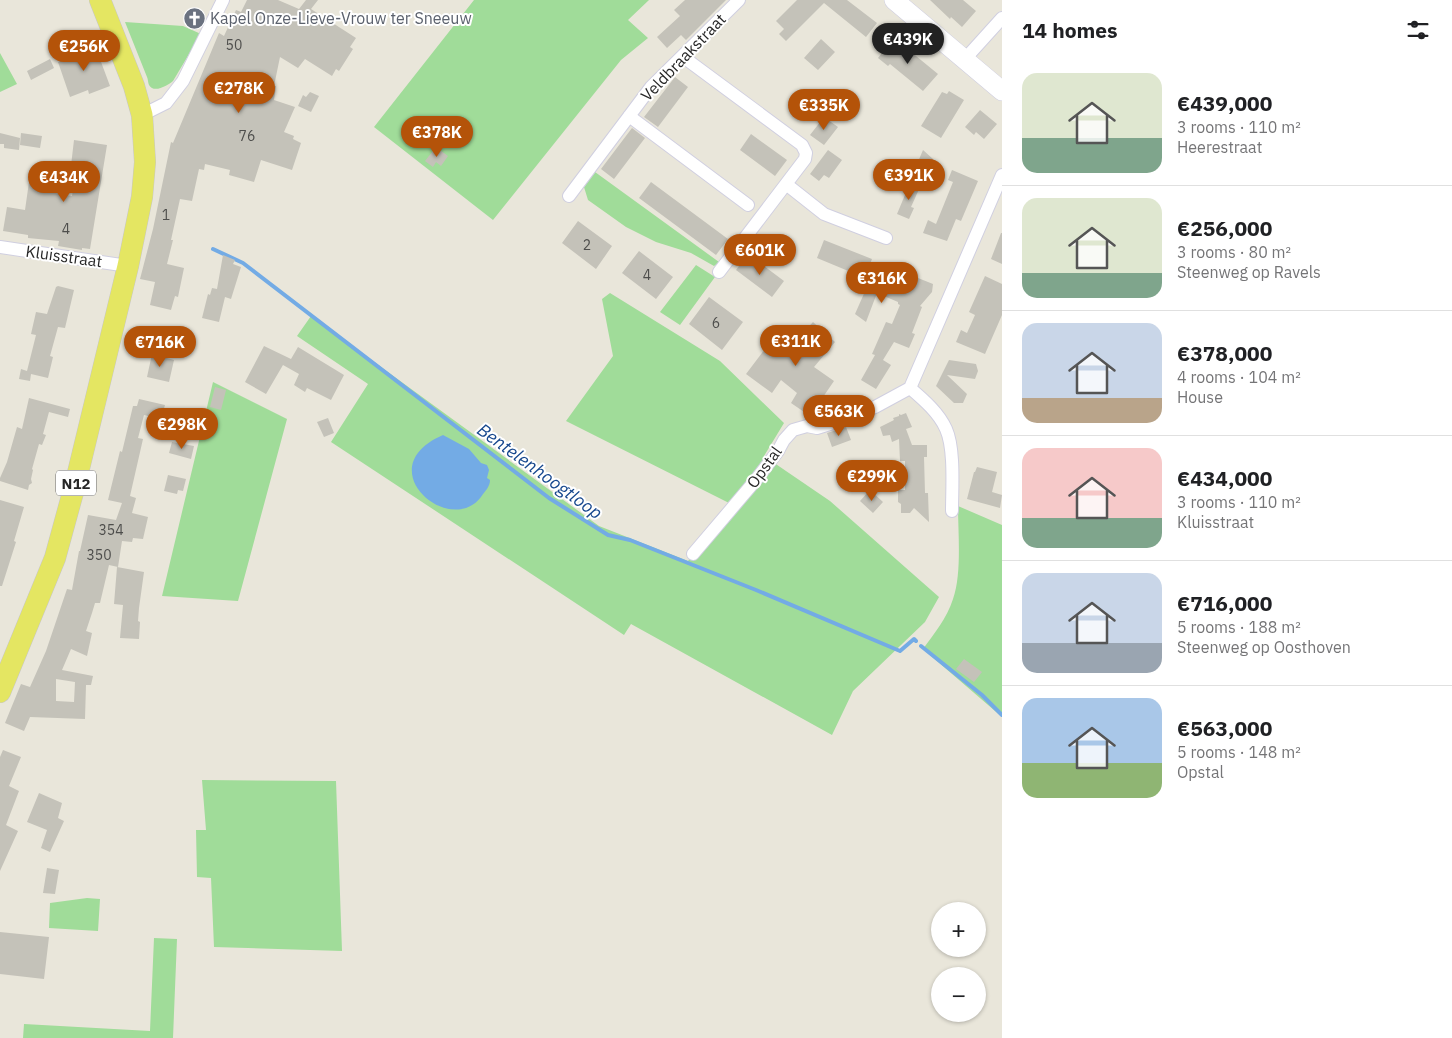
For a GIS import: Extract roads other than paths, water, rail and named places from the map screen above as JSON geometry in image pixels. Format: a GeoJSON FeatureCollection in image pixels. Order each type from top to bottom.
{"type":"FeatureCollection","features":[{"type":"Feature","properties":{"kind":"main road","name":"N12"},"geometry":{"type":"LineString","coordinates":[[0,692],[56,558],[128,266],[142,196],[145,175],[142,115],[134,86],[100,0]]}},
{"type":"Feature","properties":{"kind":"street"},"geometry":{"type":"LineString","coordinates":[[142,115],[166,102],[176,92],[223,0]]}},
{"type":"Feature","properties":{"kind":"street","name":"Veldbraakstraat"},"geometry":{"type":"LineString","coordinates":[[570,196],[652,87],[739,0]]}},
{"type":"Feature","properties":{"kind":"street"},"geometry":{"type":"LineString","coordinates":[[894,0],[1002,91]]}},
{"type":"Feature","properties":{"kind":"street"},"geometry":{"type":"LineString","coordinates":[[965,59],[1002,18]]}},
{"type":"Feature","properties":{"kind":"street"},"geometry":{"type":"LineString","coordinates":[[685,54],[690,62],[802,145],[806,153],[805,159],[719,272]]}},
{"type":"Feature","properties":{"kind":"street","name":"Veldbraakstraat"},"geometry":{"type":"LineString","coordinates":[[629,116],[748,205]]}},
{"type":"Feature","properties":{"kind":"street"},"geometry":{"type":"LineString","coordinates":[[952,511],[951,450],[947,430],[937,414],[910,388],[1002,175]]}},
{"type":"Feature","properties":{"kind":"street"},"geometry":{"type":"LineString","coordinates":[[786,184],[824,214],[886,238]]}},
{"type":"Feature","properties":{"kind":"street","name":"Kluisstraat"},"geometry":{"type":"LineString","coordinates":[[0,247],[128,266]]}},
{"type":"Feature","properties":{"kind":"street","name":"Opstal"},"geometry":{"type":"LineString","coordinates":[[693,554],[755,482],[793,430],[807,426],[817,428],[843,420],[875,407],[910,388]]}},
{"type":"Feature","properties":{"kind":"water"},"geometry":{"type":"Polygon","coordinates":[[[443,435],[469,449],[481,463],[487,465],[489,470],[487,478],[490,482],[488,487],[481,497],[467,507],[451,509],[435,504],[422,494],[413,480],[413,464],[422,449],[443,435]]]}},
{"type":"Feature","properties":{"kind":"waterway","name":"Bentelenhoogtloop"},"geometry":{"type":"LineString","coordinates":[[213,249],[243,263],[549,498],[608,535],[630,540],[756,590],[900,651],[914,639],[916,641]]}},
{"type":"Feature","properties":{"kind":"waterway","name":"Bentelenhoogtloop"},"geometry":{"type":"LineString","coordinates":[[921,646],[982,695],[1002,715]]}},
{"type":"Feature","properties":{"kind":"place","name":"Kapel Onze-Lieve-Vrouw ter Sneeuw"},"geometry":{"type":"Point","coordinates":[194,18]}}]}
